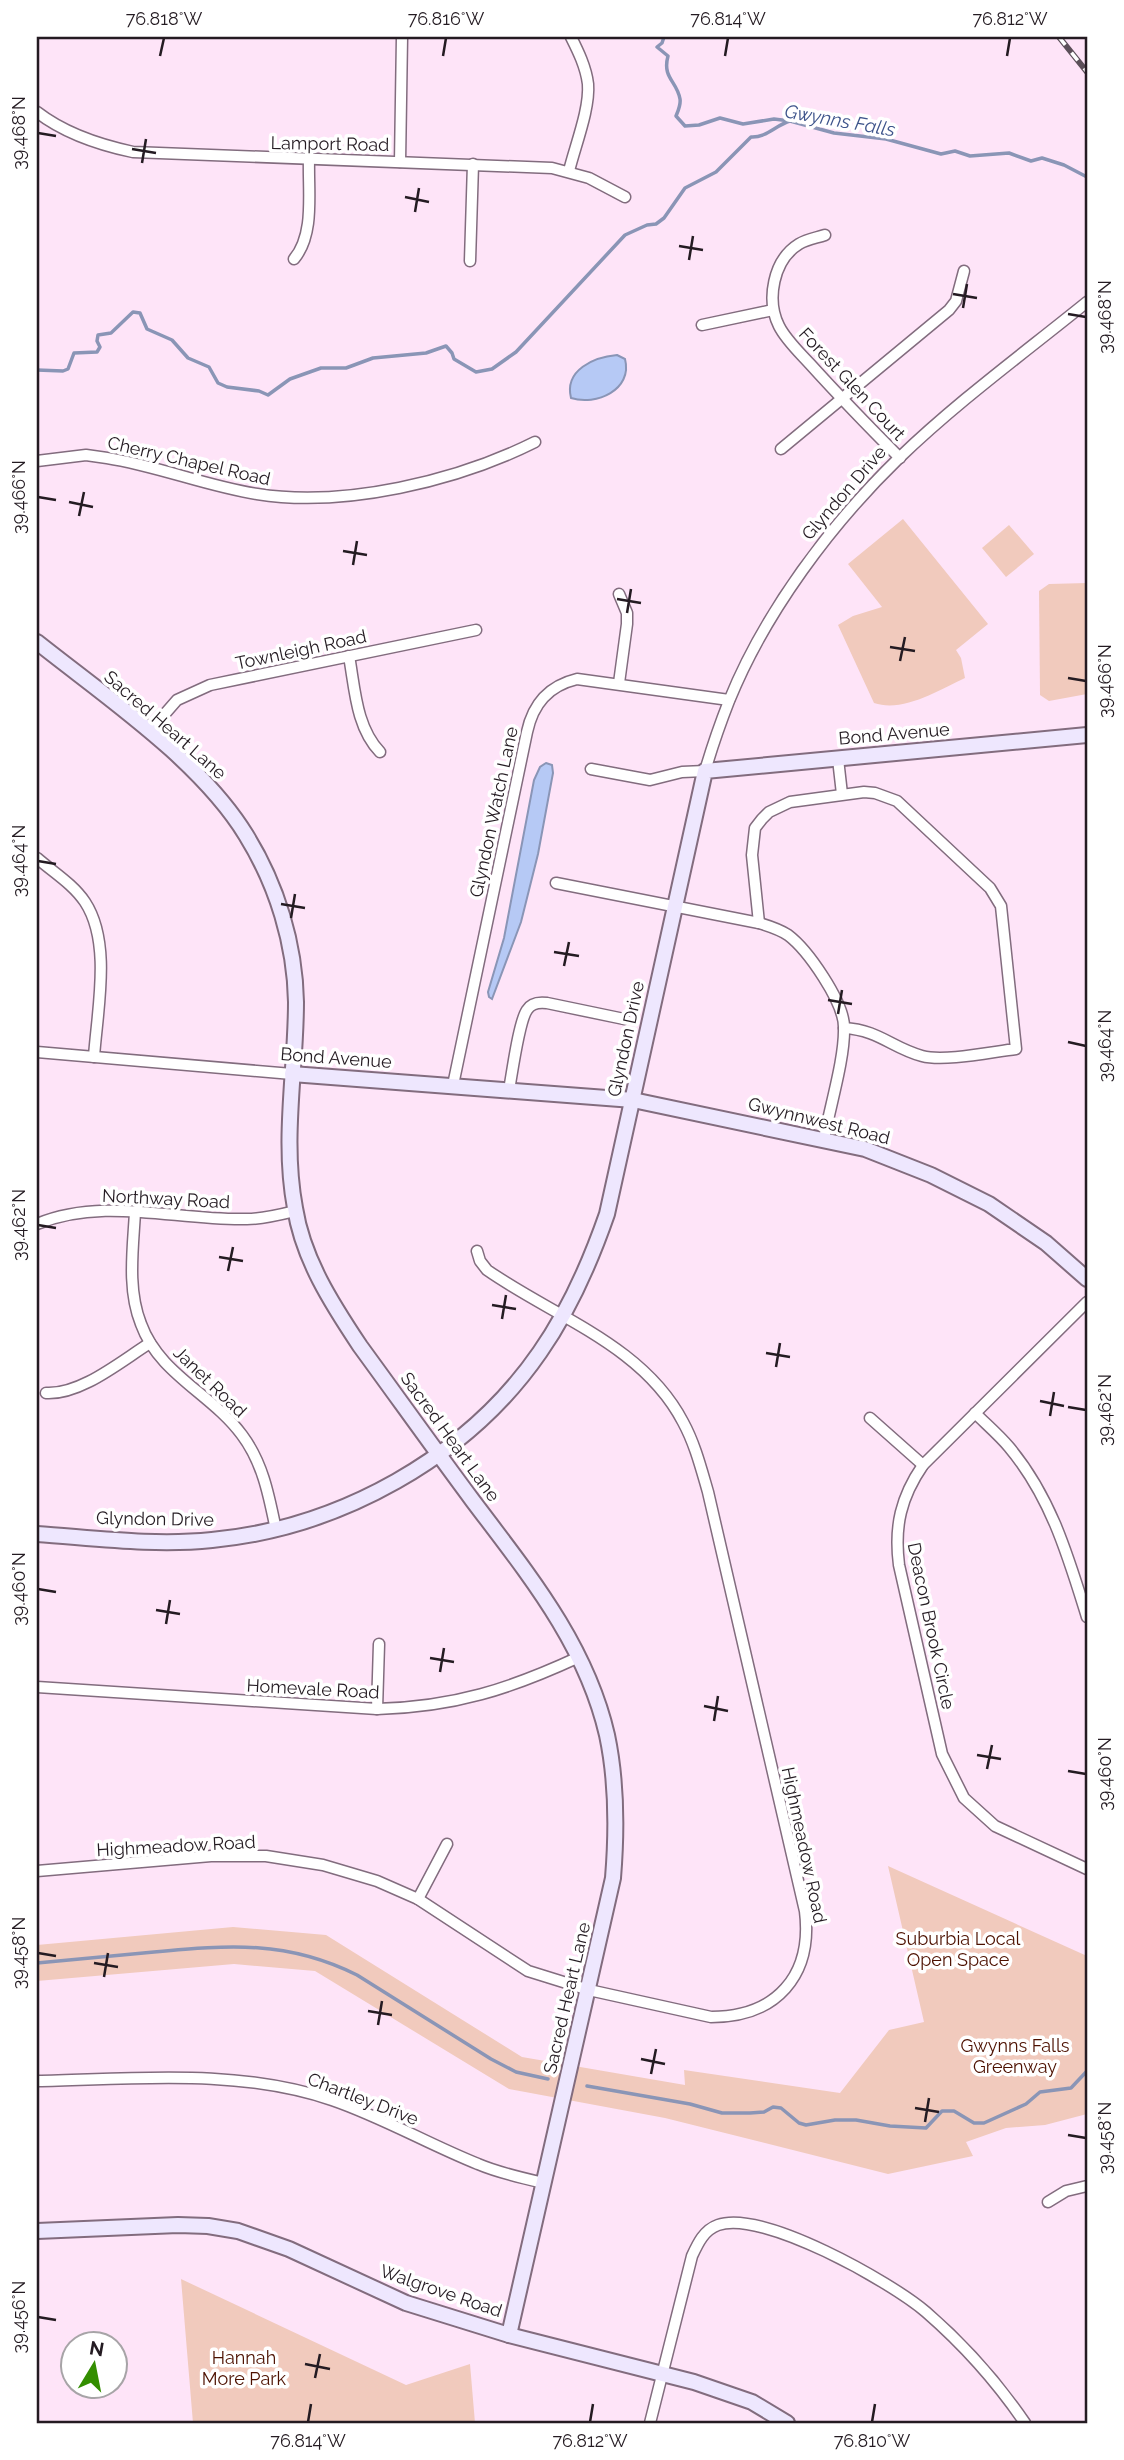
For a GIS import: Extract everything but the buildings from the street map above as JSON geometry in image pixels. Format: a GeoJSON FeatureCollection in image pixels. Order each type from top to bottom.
{"type":"FeatureCollection","features":[{"type":"Feature","properties":{"kind":"street"},"geometry":{"type":"LineString","coordinates":[[400,162],[402,37]]}},
{"type":"Feature","properties":{"kind":"street"},"geometry":{"type":"LineString","coordinates":[[569,171],[586,104],[588,84],[571,37]]}},
{"type":"Feature","properties":{"kind":"street","name":"Lamport Road"},"geometry":{"type":"LineString","coordinates":[[37,112],[84,138],[107,147],[133,152],[535,166],[569,171],[625,197]]}},
{"type":"Feature","properties":{"kind":"street"},"geometry":{"type":"LineString","coordinates":[[293,259],[300,251],[307,230],[309,160]]}},
{"type":"Feature","properties":{"kind":"street"},"geometry":{"type":"LineString","coordinates":[[470,261],[472,164]]}},
{"type":"Feature","properties":{"kind":"street"},"geometry":{"type":"LineString","coordinates":[[702,325],[773,310],[774,286],[782,262],[796,246],[825,235]]}},
{"type":"Feature","properties":{"kind":"street"},"geometry":{"type":"LineString","coordinates":[[782,449],[949,310],[956,301],[964,271]]}},
{"type":"Feature","properties":{"kind":"street","name":"Glyndon Drive"},"geometry":{"type":"LineString","coordinates":[[37,1534],[176,1542],[212,1540],[276,1530],[340,1508],[376,1492],[438,1453],[472,1427],[507,1392],[539,1354],[563,1316],[594,1253],[607,1214],[705,771],[729,700],[771,620],[807,564],[855,505],[900,458],[1087,302]]}},
{"type":"Feature","properties":{"kind":"street","name":"Forest Glen Court"},"geometry":{"type":"LineString","coordinates":[[773,310],[782,332],[842,400],[900,458]]}},
{"type":"Feature","properties":{"kind":"street","name":"Cherry Chapel Road"},"geometry":{"type":"LineString","coordinates":[[37,461],[86,455],[232,490],[317,499],[377,492],[453,475],[510,455],[535,442]]}},
{"type":"Feature","properties":{"kind":"street"},"geometry":{"type":"LineString","coordinates":[[619,594],[627,613],[627,625],[619,683]]}},
{"type":"Feature","properties":{"kind":"street","name":"Townleigh Road"},"geometry":{"type":"LineString","coordinates":[[149,732],[177,700],[211,685],[476,630]]}},
{"type":"Feature","properties":{"kind":"street","name":"Sacred Heart Lane"},"geometry":{"type":"LineString","coordinates":[[37,642],[191,768],[221,800],[247,835],[266,873],[282,916],[295,976],[296,1025],[288,1144],[295,1211],[314,1266],[335,1309],[551,1607],[579,1657],[606,1733],[616,1802],[613,1878],[509,2334]]}},
{"type":"Feature","properties":{"kind":"street"},"geometry":{"type":"LineString","coordinates":[[349,656],[364,730],[380,752]]}},
{"type":"Feature","properties":{"kind":"street","name":"Glyndon Watch Lane"},"geometry":{"type":"LineString","coordinates":[[453,1085],[530,718],[535,706],[543,696],[564,682],[577,679],[729,700]]}},
{"type":"Feature","properties":{"kind":"street","name":"Bond Avenue"},"geometry":{"type":"LineString","coordinates":[[705,771],[1087,735]]}},
{"type":"Feature","properties":{"kind":"street"},"geometry":{"type":"LineString","coordinates":[[838,759],[842,794]]}},
{"type":"Feature","properties":{"kind":"street"},"geometry":{"type":"LineString","coordinates":[[591,769],[650,780],[672,773],[705,771]]}},
{"type":"Feature","properties":{"kind":"street"},"geometry":{"type":"LineString","coordinates":[[759,923],[752,855],[755,828],[761,819],[790,802],[842,794],[875,793],[897,802],[990,888],[1001,906],[1016,1049],[928,1058],[871,1032],[844,1028]]}},
{"type":"Feature","properties":{"kind":"street"},"geometry":{"type":"LineString","coordinates":[[37,858],[77,892],[86,903],[96,925],[101,957],[94,1058]]}},
{"type":"Feature","properties":{"kind":"street"},"geometry":{"type":"LineString","coordinates":[[556,883],[759,923],[780,930],[803,949],[840,1008],[844,1028],[824,1139]]}},
{"type":"Feature","properties":{"kind":"street"},"geometry":{"type":"LineString","coordinates":[[509,1090],[524,1018],[531,1006],[539,1002],[624,1019]]}},
{"type":"Feature","properties":{"kind":"street","name":"Bond Avenue"},"geometry":{"type":"LineString","coordinates":[[37,1052],[633,1100]]}},
{"type":"Feature","properties":{"kind":"street","name":"Gwynnwest Road"},"geometry":{"type":"LineString","coordinates":[[633,1100],[824,1139],[902,1162],[966,1191],[1046,1243],[1087,1279]]}},
{"type":"Feature","properties":{"kind":"street","name":"Northway Road"},"geometry":{"type":"LineString","coordinates":[[37,1224],[79,1212],[100,1210],[249,1219],[295,1211]]}},
{"type":"Feature","properties":{"kind":"street","name":"Janet Road"},"geometry":{"type":"LineString","coordinates":[[135,1212],[133,1290],[141,1326],[162,1359],[240,1433],[261,1468],[276,1530]]}},
{"type":"Feature","properties":{"kind":"street","name":"Highmeadow Road"},"geometry":{"type":"LineString","coordinates":[[37,1871],[211,1856],[296,1859],[349,1872],[418,1899],[528,1971],[589,1990],[710,2017],[744,2014],[773,2000],[785,1989],[801,1964],[806,1945],[805,1911],[708,1492],[693,1443],[671,1403],[642,1369],[604,1340],[487,1270],[477,1251]]}},
{"type":"Feature","properties":{"kind":"street","name":"Deacon Brook Circle"},"geometry":{"type":"LineString","coordinates":[[1087,1302],[923,1465],[902,1503],[896,1544],[939,1740],[947,1766],[964,1798],[995,1826],[1087,1869]]}},
{"type":"Feature","properties":{"kind":"street"},"geometry":{"type":"LineString","coordinates":[[46,1393],[61,1394],[77,1388],[150,1343]]}},
{"type":"Feature","properties":{"kind":"street"},"geometry":{"type":"LineString","coordinates":[[975,1413],[1009,1447],[1044,1500],[1058,1528],[1087,1617]]}},
{"type":"Feature","properties":{"kind":"street"},"geometry":{"type":"LineString","coordinates":[[870,1418],[923,1465]]}},
{"type":"Feature","properties":{"kind":"street"},"geometry":{"type":"LineString","coordinates":[[377,1709],[379,1644]]}},
{"type":"Feature","properties":{"kind":"street","name":"Homevale Road"},"geometry":{"type":"LineString","coordinates":[[37,1687],[377,1709],[437,1704],[496,1691],[522,1683],[579,1657]]}},
{"type":"Feature","properties":{"kind":"street"},"geometry":{"type":"LineString","coordinates":[[418,1899],[447,1844]]}},
{"type":"Feature","properties":{"kind":"street","name":"Chartley Drive"},"geometry":{"type":"LineString","coordinates":[[37,2081],[190,2077],[231,2080],[297,2091],[330,2099],[391,2123],[480,2165],[544,2183]]}},
{"type":"Feature","properties":{"kind":"street"},"geometry":{"type":"LineString","coordinates":[[1048,2202],[1066,2191],[1087,2186]]}},
{"type":"Feature","properties":{"kind":"street"},"geometry":{"type":"LineString","coordinates":[[650,2423],[698,2241],[707,2231],[732,2222],[747,2223],[818,2248],[892,2287],[923,2309],[978,2361],[1025,2423]]}},
{"type":"Feature","properties":{"kind":"street","name":"Walgrove Road"},"geometry":{"type":"LineString","coordinates":[[37,2231],[178,2225],[238,2231],[289,2249],[406,2303],[509,2334],[663,2373],[742,2398],[787,2423]]}},
{"type":"Feature","properties":{"kind":"green space"},"geometry":{"type":"Polygon","coordinates":[[[903,519],[988,624],[956,650],[961,658],[965,678],[921,699],[885,705],[874,703],[838,625],[853,616],[882,607],[848,564],[903,519]]]}},
{"type":"Feature","properties":{"kind":"green space"},"geometry":{"type":"Polygon","coordinates":[[[1009,525],[1034,554],[1006,577],[982,548],[1009,525]]]}},
{"type":"Feature","properties":{"kind":"green space"},"geometry":{"type":"Polygon","coordinates":[[[1087,583],[1087,694],[1049,701],[1040,695],[1039,591],[1049,584],[1087,583]]]}},
{"type":"Feature","properties":{"kind":"green space","name":"Gwynns Falls Greenway"},"geometry":{"type":"Polygon","coordinates":[[[888,1866],[1087,1956],[1087,2114],[1045,2125],[1006,2128],[966,2142],[973,2156],[888,2174],[665,2118],[509,2089],[315,1971],[234,1964],[37,1981],[37,1945],[233,1927],[326,1935],[522,2057],[685,2085],[684,2070],[840,2093],[889,2030],[924,2022],[888,1866]]]}},
{"type":"Feature","properties":{"kind":"green space","name":"Hannah More Park"},"geometry":{"type":"Polygon","coordinates":[[[181,2279],[406,2385],[470,2364],[475,2423],[193,2423],[181,2279]]]}},
{"type":"Feature","properties":{"kind":"water"},"geometry":{"type":"Polygon","coordinates":[[[617,355],[625,359],[626,370],[618,387],[591,400],[571,398],[570,388],[576,373],[590,362],[617,355]]]}},
{"type":"Feature","properties":{"kind":"water"},"geometry":{"type":"Polygon","coordinates":[[[546,763],[552,765],[553,773],[538,854],[521,922],[492,999],[488,992],[504,938],[534,780],[540,767],[546,763]]]}},
{"type":"Feature","properties":{"kind":"waterway","name":"Gwynns Falls"},"geometry":{"type":"LineString","coordinates":[[664,37],[657,47],[668,56],[668,75],[680,99],[676,116],[685,126],[699,125],[720,118],[743,124],[774,119],[790,121],[834,133],[886,139],[941,154],[955,151],[970,156],[1009,153],[1031,161],[1042,158],[1064,165],[1087,177]]}},
{"type":"Feature","properties":{"kind":"waterway"},"geometry":{"type":"LineString","coordinates":[[37,370],[63,371],[68,369],[74,353],[97,352],[100,347],[98,335],[111,333],[133,312],[140,313],[147,329],[172,340],[188,358],[209,367],[218,383],[268,395],[290,379],[321,368],[346,368],[373,358],[426,353],[446,346],[454,359],[476,372],[492,369],[516,352],[625,235],[656,224],[664,218],[685,188],[716,172],[751,137],[790,121]]}},
{"type":"Feature","properties":{"kind":"waterway"},"geometry":{"type":"LineString","coordinates":[[37,1963],[233,1947],[282,1950],[331,1964],[357,1975],[491,2059],[516,2072],[548,2079]]}},
{"type":"Feature","properties":{"kind":"waterway"},"geometry":{"type":"LineString","coordinates":[[587,2086],[690,2104],[722,2113],[764,2112],[773,2107],[781,2108],[799,2123],[806,2125],[856,2120],[890,2126],[926,2128],[942,2111],[954,2111],[974,2123],[984,2123],[1026,2104],[1040,2092],[1071,2088],[1087,2071]]}},
{"type":"Feature","properties":{"kind":"railway"},"geometry":{"type":"LineString","coordinates":[[1059,37],[1087,72]]}},
{"type":"Feature","properties":{"kind":"park label","name":"Suburbia Local Open Space"},"geometry":{"type":"Point","coordinates":[958,1949]}}]}
